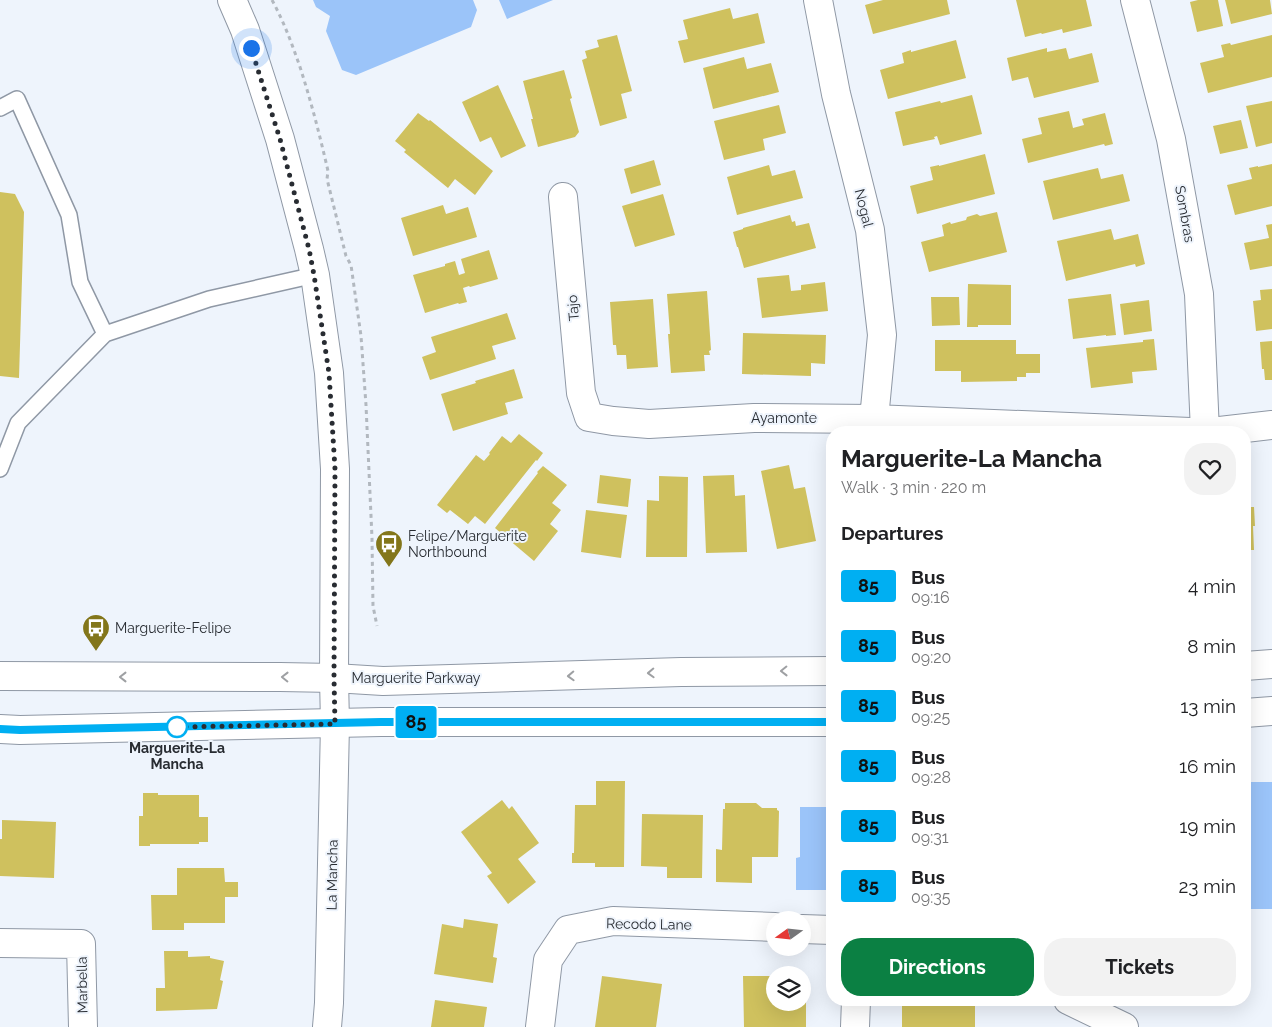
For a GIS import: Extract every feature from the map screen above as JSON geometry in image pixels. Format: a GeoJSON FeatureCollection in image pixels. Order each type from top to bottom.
{"type":"FeatureCollection","features":[{"type":"Feature","properties":{"kind":"street","name":"La Mancha"},"geometry":{"type":"LineString","coordinates":[[232,0],[245,30],[280,139],[309,249],[329,373],[335,469],[335,724],[327,1027]]}},
{"type":"Feature","properties":{"kind":"street","name":"Nogal"},"geometry":{"type":"LineString","coordinates":[[818,0],[836,94],[870,230],[882,335],[874,419]]}},
{"type":"Feature","properties":{"kind":"street","name":"Sombras"},"geometry":{"type":"LineString","coordinates":[[1135,0],[1171,139],[1199,294],[1205,426]]}},
{"type":"Feature","properties":{"kind":"street","name":"Tajo"},"geometry":{"type":"LineString","coordinates":[[563,198],[581,393],[588,417]]}},
{"type":"Feature","properties":{"kind":"street","name":"Ayamonte"},"geometry":{"type":"LineString","coordinates":[[588,417],[649,424],[754,418],[874,419],[1044,426]]}},
{"type":"Feature","properties":{"kind":"street"},"geometry":{"type":"LineString","coordinates":[[1251,427],[1272,425]]}},
{"type":"Feature","properties":{"kind":"street"},"geometry":{"type":"LineString","coordinates":[[1251,666],[1272,664]]}},
{"type":"Feature","properties":{"kind":"street","name":"Marguerite Parkway"},"geometry":{"type":"LineString","coordinates":[[0,676],[334,678],[383,681],[681,672],[826,671]]}},
{"type":"Feature","properties":{"kind":"street"},"geometry":{"type":"LineString","coordinates":[[1251,713],[1272,711]]}},
{"type":"Feature","properties":{"kind":"street"},"geometry":{"type":"LineString","coordinates":[[0,729],[381,722],[826,722]]}},
{"type":"Feature","properties":{"kind":"street","name":"Recodo Lane"},"geometry":{"type":"LineString","coordinates":[[540,1027],[548,960],[568,930],[613,921],[766,928]]}},
{"type":"Feature","properties":{"kind":"street"},"geometry":{"type":"LineString","coordinates":[[811,929],[826,930]]}},
{"type":"Feature","properties":{"kind":"street","name":"Marbella"},"geometry":{"type":"LineString","coordinates":[[0,943],[81,944],[83,1027]]}},
{"type":"Feature","properties":{"kind":"street"},"geometry":{"type":"LineString","coordinates":[[856,1006],[856,1027]]}},
{"type":"Feature","properties":{"kind":"street"},"geometry":{"type":"LineString","coordinates":[[1080,1006],[1124,1027]]}},
{"type":"Feature","properties":{"kind":"lane"},"geometry":{"type":"LineString","coordinates":[[0,108],[17,99],[69,215],[80,282],[105,334]]}},
{"type":"Feature","properties":{"kind":"lane"},"geometry":{"type":"LineString","coordinates":[[0,468],[18,423],[105,334],[209,299],[314,275]]}},
{"type":"Feature","properties":{"kind":"shaded area"},"geometry":{"type":"Polygon","coordinates":[[[313,0],[473,0],[477,10],[471,27],[356,75],[342,70],[326,31],[330,16],[316,7],[313,0]]]}},
{"type":"Feature","properties":{"kind":"shaded area"},"geometry":{"type":"Polygon","coordinates":[[[499,0],[553,0],[507,19],[499,0]]]}},
{"type":"Feature","properties":{"kind":"shaded area"},"geometry":{"type":"Polygon","coordinates":[[[1251,782],[1272,782],[1272,909],[1251,909],[1251,782]]]}},
{"type":"Feature","properties":{"kind":"shaded area"},"geometry":{"type":"Polygon","coordinates":[[[800,807],[826,807],[826,890],[796,890],[796,858],[800,857],[800,807]]]}},
{"type":"Feature","properties":{"kind":"building"},"geometry":{"type":"Polygon","coordinates":[[[883,0],[947,0],[950,14],[873,34],[865,5],[883,0]]]}},
{"type":"Feature","properties":{"kind":"building"},"geometry":{"type":"Polygon","coordinates":[[[1016,0],[1086,0],[1092,26],[1063,33],[1062,29],[1025,37],[1016,0]]]}},
{"type":"Feature","properties":{"kind":"building"},"geometry":{"type":"Polygon","coordinates":[[[1218,0],[1223,26],[1197,32],[1190,2],[1218,0]]]}},
{"type":"Feature","properties":{"kind":"building"},"geometry":{"type":"Polygon","coordinates":[[[1225,0],[1270,0],[1272,14],[1231,24],[1225,0]]]}},
{"type":"Feature","properties":{"kind":"building"},"geometry":{"type":"Polygon","coordinates":[[[730,8],[733,19],[758,13],[765,43],[684,63],[678,41],[688,39],[683,20],[730,8]]]}},
{"type":"Feature","properties":{"kind":"building"},"geometry":{"type":"Polygon","coordinates":[[[617,35],[632,91],[621,94],[627,118],[600,126],[582,60],[587,58],[585,51],[599,47],[597,40],[617,35]]]}},
{"type":"Feature","properties":{"kind":"building"},"geometry":{"type":"Polygon","coordinates":[[[1272,35],[1272,77],[1208,93],[1200,63],[1224,57],[1221,45],[1230,43],[1231,45],[1272,35]]]}},
{"type":"Feature","properties":{"kind":"building"},"geometry":{"type":"Polygon","coordinates":[[[956,40],[966,78],[888,99],[880,70],[904,63],[902,53],[956,40]]]}},
{"type":"Feature","properties":{"kind":"building"},"geometry":{"type":"Polygon","coordinates":[[[1047,48],[1047,52],[1066,48],[1069,59],[1092,53],[1099,82],[1034,98],[1028,77],[1012,81],[1007,58],[1047,48]]]}},
{"type":"Feature","properties":{"kind":"building"},"geometry":{"type":"Polygon","coordinates":[[[744,57],[747,69],[771,63],[779,92],[713,109],[703,68],[744,57]]]}},
{"type":"Feature","properties":{"kind":"building"},"geometry":{"type":"Polygon","coordinates":[[[564,70],[579,132],[575,137],[538,147],[523,81],[564,70]]]}},
{"type":"Feature","properties":{"kind":"building"},"geometry":{"type":"Polygon","coordinates":[[[498,85],[526,146],[501,158],[491,137],[480,142],[462,102],[498,85]]]}},
{"type":"Feature","properties":{"kind":"building"},"geometry":{"type":"Polygon","coordinates":[[[972,95],[982,134],[940,145],[937,136],[934,137],[935,139],[903,146],[895,112],[972,95]]]}},
{"type":"Feature","properties":{"kind":"building"},"geometry":{"type":"Polygon","coordinates":[[[1272,101],[1272,143],[1256,147],[1246,106],[1272,101]]]}},
{"type":"Feature","properties":{"kind":"building"},"geometry":{"type":"Polygon","coordinates":[[[779,105],[786,133],[763,139],[765,150],[724,160],[714,121],[779,105]]]}},
{"type":"Feature","properties":{"kind":"building"},"geometry":{"type":"Polygon","coordinates":[[[1069,111],[1073,128],[1084,125],[1082,119],[1105,113],[1113,144],[1105,146],[1104,144],[1028,163],[1022,139],[1042,134],[1038,118],[1069,111]]]}},
{"type":"Feature","properties":{"kind":"building"},"geometry":{"type":"Polygon","coordinates":[[[418,113],[430,120],[493,171],[475,195],[455,179],[448,188],[404,152],[406,150],[395,141],[418,113]]]}},
{"type":"Feature","properties":{"kind":"building"},"geometry":{"type":"Polygon","coordinates":[[[1241,120],[1248,148],[1220,154],[1213,126],[1241,120]]]}},
{"type":"Feature","properties":{"kind":"building"},"geometry":{"type":"Polygon","coordinates":[[[985,154],[995,194],[917,214],[910,186],[933,180],[930,167],[985,154]]]}},
{"type":"Feature","properties":{"kind":"building"},"geometry":{"type":"Polygon","coordinates":[[[654,160],[661,185],[631,194],[624,169],[654,160]]]}},
{"type":"Feature","properties":{"kind":"building"},"geometry":{"type":"Polygon","coordinates":[[[1272,164],[1272,206],[1235,215],[1227,185],[1252,179],[1249,168],[1272,164]]]}},
{"type":"Feature","properties":{"kind":"building"},"geometry":{"type":"Polygon","coordinates":[[[769,165],[772,176],[795,170],[803,198],[737,215],[727,177],[769,165]]]}},
{"type":"Feature","properties":{"kind":"building"},"geometry":{"type":"Polygon","coordinates":[[[1098,168],[1101,179],[1123,174],[1130,201],[1053,220],[1043,181],[1098,168]]]}},
{"type":"Feature","properties":{"kind":"building"},"geometry":{"type":"Polygon","coordinates":[[[0,192],[15,194],[24,212],[19,378],[0,376],[0,192]]]}},
{"type":"Feature","properties":{"kind":"building"},"geometry":{"type":"Polygon","coordinates":[[[663,194],[675,235],[635,247],[622,206],[663,194]]]}},
{"type":"Feature","properties":{"kind":"building"},"geometry":{"type":"Polygon","coordinates":[[[443,205],[446,214],[468,207],[477,237],[413,256],[401,218],[443,205]]]}},
{"type":"Feature","properties":{"kind":"building"},"geometry":{"type":"Polygon","coordinates":[[[997,212],[1007,252],[929,272],[921,242],[944,236],[942,225],[966,220],[967,217],[977,214],[980,216],[997,212]]]}},
{"type":"Feature","properties":{"kind":"building"},"geometry":{"type":"Polygon","coordinates":[[[790,215],[792,222],[795,221],[796,226],[809,223],[816,248],[744,268],[733,232],[790,215]]]}},
{"type":"Feature","properties":{"kind":"building"},"geometry":{"type":"Polygon","coordinates":[[[1272,224],[1272,266],[1250,270],[1244,243],[1269,238],[1266,225],[1272,224]]]}},
{"type":"Feature","properties":{"kind":"building"},"geometry":{"type":"Polygon","coordinates":[[[1111,229],[1114,240],[1138,234],[1145,264],[1136,267],[1135,264],[1066,281],[1057,241],[1111,229]]]}},
{"type":"Feature","properties":{"kind":"building"},"geometry":{"type":"Polygon","coordinates":[[[489,250],[498,279],[463,288],[467,302],[425,313],[413,275],[445,266],[445,264],[455,261],[459,275],[465,273],[461,259],[489,250]]]}},
{"type":"Feature","properties":{"kind":"building"},"geometry":{"type":"Polygon","coordinates":[[[789,275],[791,291],[801,290],[801,285],[825,282],[828,311],[762,318],[757,278],[789,275]]]}},
{"type":"Feature","properties":{"kind":"building"},"geometry":{"type":"Polygon","coordinates":[[[968,284],[1011,285],[1011,325],[967,327],[968,284]]]}},
{"type":"Feature","properties":{"kind":"building"},"geometry":{"type":"Polygon","coordinates":[[[1272,289],[1272,329],[1256,331],[1253,301],[1261,300],[1260,290],[1272,289]]]}},
{"type":"Feature","properties":{"kind":"building"},"geometry":{"type":"Polygon","coordinates":[[[707,291],[711,350],[709,351],[710,355],[704,355],[705,371],[671,373],[667,294],[707,291]]]}},
{"type":"Feature","properties":{"kind":"building"},"geometry":{"type":"Polygon","coordinates":[[[1111,294],[1116,335],[1073,339],[1068,299],[1111,294]]]}},
{"type":"Feature","properties":{"kind":"building"},"geometry":{"type":"Polygon","coordinates":[[[931,297],[959,297],[960,325],[932,326],[931,297]]]}},
{"type":"Feature","properties":{"kind":"building"},"geometry":{"type":"Polygon","coordinates":[[[653,299],[658,367],[627,369],[626,355],[617,355],[616,345],[613,345],[610,302],[653,299]]]}},
{"type":"Feature","properties":{"kind":"building"},"geometry":{"type":"Polygon","coordinates":[[[1149,300],[1152,331],[1124,335],[1120,304],[1149,300]]]}},
{"type":"Feature","properties":{"kind":"building"},"geometry":{"type":"Polygon","coordinates":[[[507,313],[516,339],[492,346],[496,359],[430,380],[422,357],[436,352],[431,337],[507,313]]]}},
{"type":"Feature","properties":{"kind":"building"},"geometry":{"type":"Polygon","coordinates":[[[743,333],[826,335],[825,364],[811,363],[811,376],[742,374],[743,333]]]}},
{"type":"Feature","properties":{"kind":"building"},"geometry":{"type":"Polygon","coordinates":[[[1154,339],[1157,370],[1132,372],[1133,383],[1091,388],[1086,348],[1143,342],[1143,340],[1154,339]]]}},
{"type":"Feature","properties":{"kind":"building"},"geometry":{"type":"Polygon","coordinates":[[[935,340],[1016,340],[1016,354],[1040,354],[1040,373],[1026,373],[1026,377],[1017,377],[1017,381],[961,382],[961,371],[935,371],[935,340]]]}},
{"type":"Feature","properties":{"kind":"building"},"geometry":{"type":"Polygon","coordinates":[[[1272,341],[1272,380],[1265,380],[1264,369],[1262,369],[1260,342],[1272,341]]]}},
{"type":"Feature","properties":{"kind":"building"},"geometry":{"type":"Polygon","coordinates":[[[514,369],[523,398],[505,403],[508,414],[453,431],[441,394],[514,369]]]}},
{"type":"Feature","properties":{"kind":"building"},"geometry":{"type":"Polygon","coordinates":[[[519,434],[543,453],[485,524],[475,516],[468,524],[450,510],[447,513],[437,505],[476,455],[484,461],[502,436],[511,443],[519,434]]]}},
{"type":"Feature","properties":{"kind":"building"},"geometry":{"type":"Polygon","coordinates":[[[789,465],[794,489],[805,487],[816,541],[777,549],[761,471],[789,465]]]}},
{"type":"Feature","properties":{"kind":"building"},"geometry":{"type":"Polygon","coordinates":[[[543,466],[567,485],[552,503],[561,510],[550,524],[558,531],[534,561],[495,528],[543,466]]]}},
{"type":"Feature","properties":{"kind":"building"},"geometry":{"type":"Polygon","coordinates":[[[600,475],[631,479],[628,507],[597,503],[600,475]]]}},
{"type":"Feature","properties":{"kind":"building"},"geometry":{"type":"Polygon","coordinates":[[[734,475],[735,496],[745,495],[747,552],[706,553],[703,476],[734,475]]]}},
{"type":"Feature","properties":{"kind":"building"},"geometry":{"type":"Polygon","coordinates":[[[659,476],[688,477],[687,557],[646,557],[647,500],[659,501],[659,476]]]}},
{"type":"Feature","properties":{"kind":"building"},"geometry":{"type":"Polygon","coordinates":[[[1251,507],[1254,507],[1254,550],[1251,550],[1251,507]]]}},
{"type":"Feature","properties":{"kind":"building"},"geometry":{"type":"Polygon","coordinates":[[[586,510],[627,515],[621,558],[581,552],[586,510]]]}},
{"type":"Feature","properties":{"kind":"building"},"geometry":{"type":"Polygon","coordinates":[[[596,781],[625,781],[624,867],[595,867],[595,863],[572,863],[575,805],[596,805],[596,781]]]}},
{"type":"Feature","properties":{"kind":"building"},"geometry":{"type":"Polygon","coordinates":[[[143,793],[199,795],[199,817],[208,817],[208,842],[139,846],[139,816],[143,816],[143,793]]]}},
{"type":"Feature","properties":{"kind":"building"},"geometry":{"type":"Polygon","coordinates":[[[502,800],[509,809],[512,806],[539,843],[518,859],[536,882],[508,904],[487,876],[492,873],[461,832],[502,800]]]}},
{"type":"Feature","properties":{"kind":"building"},"geometry":{"type":"Polygon","coordinates":[[[725,803],[756,803],[762,808],[777,808],[779,811],[778,857],[752,857],[752,883],[716,882],[716,849],[722,850],[723,809],[725,809],[725,803]]]}},
{"type":"Feature","properties":{"kind":"building"},"geometry":{"type":"Polygon","coordinates":[[[642,814],[703,815],[702,878],[667,878],[667,867],[641,866],[642,814]]]}},
{"type":"Feature","properties":{"kind":"building"},"geometry":{"type":"Polygon","coordinates":[[[2,820],[56,822],[54,878],[0,876],[2,820]]]}},
{"type":"Feature","properties":{"kind":"building"},"geometry":{"type":"Polygon","coordinates":[[[177,868],[224,868],[225,882],[238,882],[238,897],[225,897],[225,923],[184,923],[184,930],[152,930],[151,895],[177,895],[177,868]]]}},
{"type":"Feature","properties":{"kind":"building"},"geometry":{"type":"Polygon","coordinates":[[[464,919],[498,924],[493,957],[497,958],[493,983],[434,974],[442,924],[463,928],[464,919]]]}},
{"type":"Feature","properties":{"kind":"building"},"geometry":{"type":"Polygon","coordinates":[[[164,951],[188,951],[188,957],[210,956],[210,958],[224,961],[220,980],[223,981],[217,1009],[156,1011],[156,988],[165,988],[164,951]]]}},
{"type":"Feature","properties":{"kind":"building"},"geometry":{"type":"Polygon","coordinates":[[[602,976],[662,984],[656,1027],[595,1027],[602,976]]]}},
{"type":"Feature","properties":{"kind":"building"},"geometry":{"type":"Polygon","coordinates":[[[743,976],[766,976],[766,1011],[806,1011],[806,1027],[744,1027],[743,976]]]}},
{"type":"Feature","properties":{"kind":"building"},"geometry":{"type":"Polygon","coordinates":[[[435,1000],[487,1007],[484,1027],[431,1027],[435,1000]]]}},
{"type":"Feature","properties":{"kind":"building"},"geometry":{"type":"Polygon","coordinates":[[[902,1006],[975,1006],[975,1027],[902,1027],[902,1006]]]}},
{"type":"Feature","properties":{"kind":"bus line","name":"85"},"geometry":{"type":"LineString","coordinates":[[0,729],[381,722],[826,722]]}},
{"type":"Feature","properties":{"kind":"place","name":"Felipe/Marguerite Northbound"},"geometry":{"type":"Point","coordinates":[389,568]}},
{"type":"Feature","properties":{"kind":"place","name":"Marguerite-Felipe"},"geometry":{"type":"Point","coordinates":[96,652]}},
{"type":"Feature","properties":{"kind":"place","name":"Marguerite-La Mancha"},"geometry":{"type":"Point","coordinates":[177,727]}},
{"type":"Feature","properties":{"kind":"route"},"geometry":{"type":"LineString","coordinates":[[177,727],[335,724],[335,469],[329,373],[309,249],[280,139],[251,48]]}}]}
